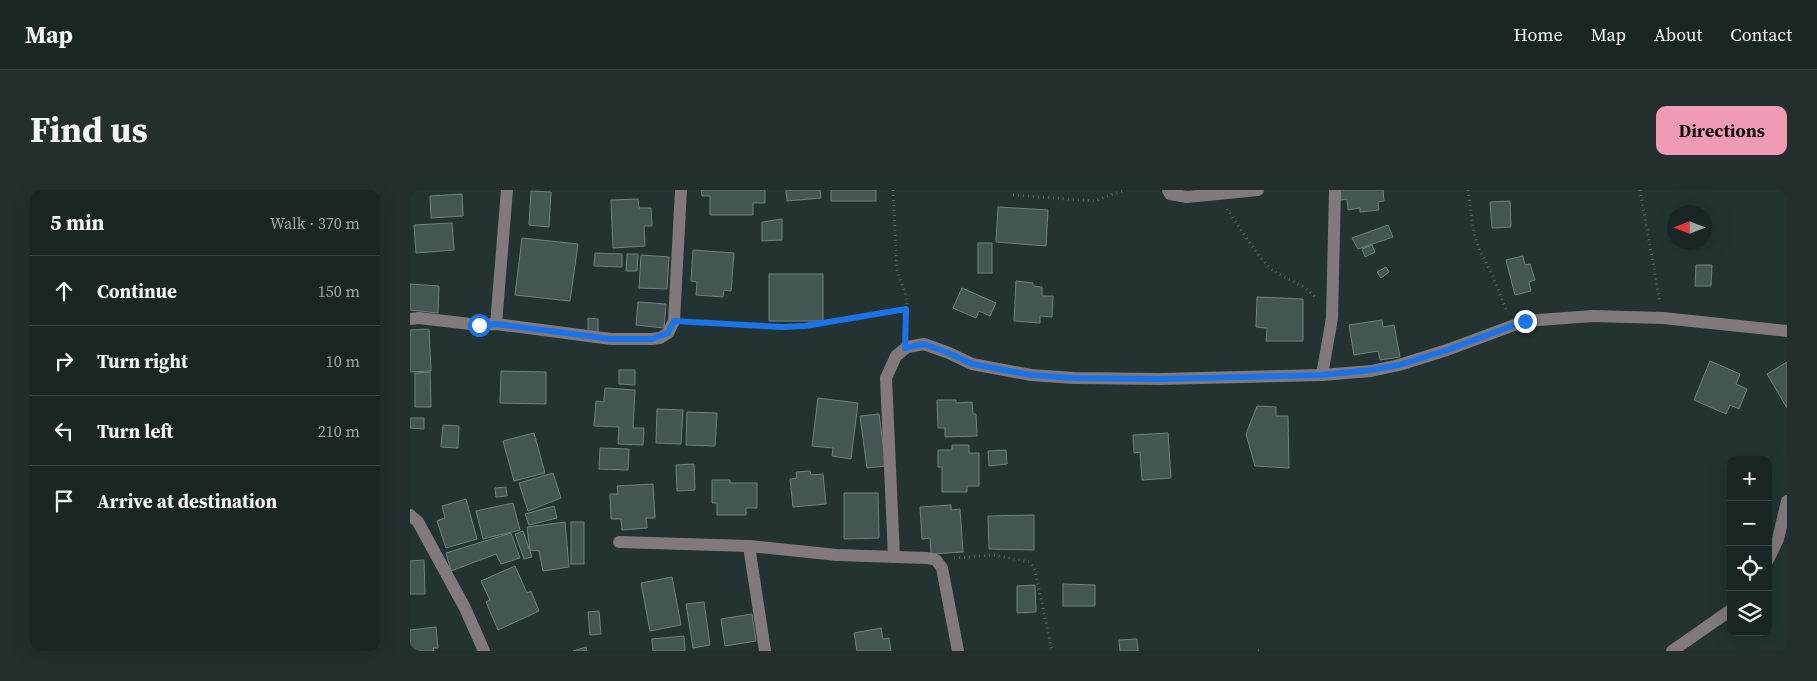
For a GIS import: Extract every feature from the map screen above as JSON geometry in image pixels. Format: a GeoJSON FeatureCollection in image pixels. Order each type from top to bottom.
{"type":"FeatureCollection","features":[{"type":"Feature","properties":{"kind":"street"},"geometry":{"type":"LineString","coordinates":[[496,324],[507,190]]}},
{"type":"Feature","properties":{"kind":"street"},"geometry":{"type":"LineString","coordinates":[[410,319],[419,318],[479,325],[496,324],[611,339],[652,339],[668,333],[674,321],[681,190]]}},
{"type":"Feature","properties":{"kind":"street"},"geometry":{"type":"LineString","coordinates":[[1168,190],[1170,194],[1187,197],[1258,190]]}},
{"type":"Feature","properties":{"kind":"street"},"geometry":{"type":"LineString","coordinates":[[1322,375],[1332,318],[1335,190]]}},
{"type":"Feature","properties":{"kind":"street"},"geometry":{"type":"LineString","coordinates":[[894,556],[886,378],[896,356],[905,348],[924,344],[972,364],[1031,375],[1074,378],[1160,379],[1322,375],[1371,370],[1399,365],[1447,350],[1525,321],[1593,316],[1663,318],[1787,331]]}},
{"type":"Feature","properties":{"kind":"street"},"geometry":{"type":"LineString","coordinates":[[1772,552],[1778,539],[1787,501]]}},
{"type":"Feature","properties":{"kind":"street"},"geometry":{"type":"LineString","coordinates":[[410,515],[418,522],[460,600],[484,651]]}},
{"type":"Feature","properties":{"kind":"street"},"geometry":{"type":"LineString","coordinates":[[619,542],[749,546],[837,555],[894,556],[936,560],[942,568],[958,651]]}},
{"type":"Feature","properties":{"kind":"street"},"geometry":{"type":"LineString","coordinates":[[749,546],[765,651]]}},
{"type":"Feature","properties":{"kind":"street"},"geometry":{"type":"LineString","coordinates":[[1672,651],[1727,613]]}},
{"type":"Feature","properties":{"kind":"path"},"geometry":{"type":"LineString","coordinates":[[893,190],[896,270],[904,289],[906,309],[905,348]]}},
{"type":"Feature","properties":{"kind":"path"},"geometry":{"type":"LineString","coordinates":[[1013,195],[1094,200],[1125,190]]}},
{"type":"Feature","properties":{"kind":"path"},"geometry":{"type":"LineString","coordinates":[[1468,190],[1474,234],[1512,325]]}},
{"type":"Feature","properties":{"kind":"path"},"geometry":{"type":"LineString","coordinates":[[1640,190],[1663,318]]}},
{"type":"Feature","properties":{"kind":"path"},"geometry":{"type":"LineString","coordinates":[[1216,194],[1252,246],[1272,270],[1296,282],[1313,294],[1332,318]]}},
{"type":"Feature","properties":{"kind":"path"},"geometry":{"type":"LineString","coordinates":[[674,321],[782,327],[805,326],[906,309]]}},
{"type":"Feature","properties":{"kind":"path"},"geometry":{"type":"LineString","coordinates":[[936,560],[992,555],[1030,562],[1034,570],[1052,651]]}},
{"type":"Feature","properties":{"kind":"building"},"geometry":{"type":"Polygon","coordinates":[[[701,190],[765,190],[765,203],[753,203],[753,215],[710,215],[710,196],[702,196],[701,190]]]}},
{"type":"Feature","properties":{"kind":"building"},"geometry":{"type":"Polygon","coordinates":[[[786,190],[820,190],[821,198],[787,201],[786,190]]]}},
{"type":"Feature","properties":{"kind":"building"},"geometry":{"type":"Polygon","coordinates":[[[831,190],[876,190],[876,201],[831,201],[831,190]]]}},
{"type":"Feature","properties":{"kind":"building"},"geometry":{"type":"Polygon","coordinates":[[[1339,190],[1383,190],[1384,201],[1378,202],[1379,210],[1360,212],[1360,208],[1348,210],[1347,199],[1341,200],[1339,190]]]}},
{"type":"Feature","properties":{"kind":"building"},"geometry":{"type":"Polygon","coordinates":[[[531,191],[551,192],[549,227],[529,225],[531,191]]]}},
{"type":"Feature","properties":{"kind":"building"},"geometry":{"type":"Polygon","coordinates":[[[462,194],[463,216],[431,218],[430,196],[462,194]]]}},
{"type":"Feature","properties":{"kind":"building"},"geometry":{"type":"Polygon","coordinates":[[[638,199],[639,208],[651,208],[652,226],[644,226],[645,246],[613,248],[611,200],[638,199]]]}},
{"type":"Feature","properties":{"kind":"building"},"geometry":{"type":"Polygon","coordinates":[[[1510,201],[1511,227],[1492,228],[1490,202],[1510,201]]]}},
{"type":"Feature","properties":{"kind":"building"},"geometry":{"type":"Polygon","coordinates":[[[998,207],[1048,210],[1046,246],[996,242],[998,207]]]}},
{"type":"Feature","properties":{"kind":"building"},"geometry":{"type":"Polygon","coordinates":[[[782,219],[782,240],[762,241],[762,222],[782,219]]]}},
{"type":"Feature","properties":{"kind":"building"},"geometry":{"type":"Polygon","coordinates":[[[452,223],[454,250],[416,253],[414,225],[452,223]]]}},
{"type":"Feature","properties":{"kind":"building"},"geometry":{"type":"Polygon","coordinates":[[[1388,225],[1393,237],[1358,249],[1352,238],[1388,225]]]}},
{"type":"Feature","properties":{"kind":"building"},"geometry":{"type":"Polygon","coordinates":[[[522,238],[578,244],[570,301],[515,295],[522,238]]]}},
{"type":"Feature","properties":{"kind":"building"},"geometry":{"type":"Polygon","coordinates":[[[978,243],[992,243],[992,273],[978,273],[978,243]]]}},
{"type":"Feature","properties":{"kind":"building"},"geometry":{"type":"Polygon","coordinates":[[[1372,245],[1375,252],[1365,257],[1362,249],[1372,245]]]}},
{"type":"Feature","properties":{"kind":"building"},"geometry":{"type":"Polygon","coordinates":[[[693,250],[734,253],[731,291],[724,290],[723,297],[696,295],[697,282],[691,281],[693,250]]]}},
{"type":"Feature","properties":{"kind":"building"},"geometry":{"type":"Polygon","coordinates":[[[595,253],[622,254],[622,267],[594,266],[595,253]]]}},
{"type":"Feature","properties":{"kind":"building"},"geometry":{"type":"Polygon","coordinates":[[[627,254],[638,254],[637,271],[626,271],[627,254]]]}},
{"type":"Feature","properties":{"kind":"building"},"geometry":{"type":"Polygon","coordinates":[[[641,255],[669,257],[667,289],[639,288],[641,255]]]}},
{"type":"Feature","properties":{"kind":"building"},"geometry":{"type":"Polygon","coordinates":[[[1523,256],[1525,265],[1530,264],[1535,280],[1529,282],[1531,291],[1515,295],[1506,260],[1523,256]]]}},
{"type":"Feature","properties":{"kind":"building"},"geometry":{"type":"Polygon","coordinates":[[[1696,265],[1712,265],[1711,286],[1695,286],[1696,265]]]}},
{"type":"Feature","properties":{"kind":"building"},"geometry":{"type":"Polygon","coordinates":[[[1386,267],[1389,272],[1381,278],[1377,272],[1386,267]]]}},
{"type":"Feature","properties":{"kind":"building"},"geometry":{"type":"Polygon","coordinates":[[[769,274],[823,274],[823,321],[769,321],[769,274]]]}},
{"type":"Feature","properties":{"kind":"building"},"geometry":{"type":"Polygon","coordinates":[[[1016,281],[1033,283],[1033,286],[1042,287],[1042,296],[1053,296],[1052,317],[1040,316],[1040,323],[1014,321],[1016,281]]]}},
{"type":"Feature","properties":{"kind":"building"},"geometry":{"type":"Polygon","coordinates":[[[410,284],[439,286],[438,313],[410,310],[410,284]]]}},
{"type":"Feature","properties":{"kind":"building"},"geometry":{"type":"Polygon","coordinates":[[[962,288],[996,303],[990,316],[979,311],[976,318],[953,308],[962,288]]]}},
{"type":"Feature","properties":{"kind":"building"},"geometry":{"type":"Polygon","coordinates":[[[1257,297],[1303,299],[1303,341],[1266,341],[1267,328],[1256,327],[1257,297]]]}},
{"type":"Feature","properties":{"kind":"building"},"geometry":{"type":"Polygon","coordinates":[[[638,302],[666,304],[664,328],[636,325],[638,302]]]}},
{"type":"Feature","properties":{"kind":"building"},"geometry":{"type":"Polygon","coordinates":[[[588,318],[598,319],[598,336],[588,336],[588,318]]]}},
{"type":"Feature","properties":{"kind":"building"},"geometry":{"type":"Polygon","coordinates":[[[1382,320],[1383,327],[1394,325],[1400,357],[1380,360],[1378,351],[1354,355],[1349,325],[1382,320]]]}},
{"type":"Feature","properties":{"kind":"building"},"geometry":{"type":"Polygon","coordinates":[[[429,329],[431,371],[410,372],[410,330],[429,329]]]}},
{"type":"Feature","properties":{"kind":"building"},"geometry":{"type":"Polygon","coordinates":[[[1710,361],[1740,374],[1736,384],[1747,389],[1739,409],[1730,405],[1726,414],[1694,400],[1710,361]]]}},
{"type":"Feature","properties":{"kind":"building"},"geometry":{"type":"Polygon","coordinates":[[[1787,362],[1787,408],[1767,374],[1787,362]]]}},
{"type":"Feature","properties":{"kind":"building"},"geometry":{"type":"Polygon","coordinates":[[[619,370],[635,370],[635,385],[619,384],[619,370]]]}},
{"type":"Feature","properties":{"kind":"building"},"geometry":{"type":"Polygon","coordinates":[[[501,371],[546,372],[546,404],[500,403],[501,371]]]}},
{"type":"Feature","properties":{"kind":"building"},"geometry":{"type":"Polygon","coordinates":[[[430,372],[431,407],[415,407],[415,373],[430,372]]]}},
{"type":"Feature","properties":{"kind":"building"},"geometry":{"type":"Polygon","coordinates":[[[605,388],[635,390],[633,428],[644,428],[643,445],[618,444],[619,427],[594,426],[596,401],[604,402],[605,388]]]}},
{"type":"Feature","properties":{"kind":"building"},"geometry":{"type":"Polygon","coordinates":[[[818,398],[858,403],[851,459],[832,456],[833,448],[812,446],[818,398]]]}},
{"type":"Feature","properties":{"kind":"building"},"geometry":{"type":"Polygon","coordinates":[[[937,400],[956,400],[956,403],[972,402],[973,414],[976,414],[977,436],[945,437],[945,428],[938,428],[937,400]]]}},
{"type":"Feature","properties":{"kind":"building"},"geometry":{"type":"Polygon","coordinates":[[[1257,406],[1276,407],[1276,416],[1288,416],[1289,468],[1255,466],[1246,434],[1257,406]]]}},
{"type":"Feature","properties":{"kind":"building"},"geometry":{"type":"Polygon","coordinates":[[[657,409],[683,410],[681,444],[656,443],[657,409]]]}},
{"type":"Feature","properties":{"kind":"building"},"geometry":{"type":"Polygon","coordinates":[[[687,412],[717,413],[715,446],[686,445],[687,412]]]}},
{"type":"Feature","properties":{"kind":"building"},"geometry":{"type":"Polygon","coordinates":[[[879,414],[886,466],[867,468],[860,416],[879,414]]]}},
{"type":"Feature","properties":{"kind":"building"},"geometry":{"type":"Polygon","coordinates":[[[410,418],[424,418],[424,429],[410,428],[410,418]]]}},
{"type":"Feature","properties":{"kind":"building"},"geometry":{"type":"Polygon","coordinates":[[[443,425],[459,426],[458,448],[441,447],[443,425]]]}},
{"type":"Feature","properties":{"kind":"building"},"geometry":{"type":"Polygon","coordinates":[[[534,433],[545,473],[514,481],[503,441],[534,433]]]}},
{"type":"Feature","properties":{"kind":"building"},"geometry":{"type":"Polygon","coordinates":[[[1168,433],[1171,478],[1142,480],[1140,452],[1134,453],[1133,435],[1168,433]]]}},
{"type":"Feature","properties":{"kind":"building"},"geometry":{"type":"Polygon","coordinates":[[[952,445],[969,445],[969,453],[979,453],[979,486],[967,486],[967,492],[942,492],[942,467],[938,467],[938,450],[952,450],[952,445]]]}},
{"type":"Feature","properties":{"kind":"building"},"geometry":{"type":"Polygon","coordinates":[[[600,448],[629,449],[628,470],[599,469],[600,448]]]}},
{"type":"Feature","properties":{"kind":"building"},"geometry":{"type":"Polygon","coordinates":[[[1006,450],[1007,464],[989,466],[988,451],[1006,450]]]}},
{"type":"Feature","properties":{"kind":"building"},"geometry":{"type":"Polygon","coordinates":[[[694,464],[695,490],[677,491],[676,465],[694,464]]]}},
{"type":"Feature","properties":{"kind":"building"},"geometry":{"type":"Polygon","coordinates":[[[810,471],[811,475],[823,474],[826,504],[793,507],[790,479],[797,478],[796,472],[810,471]]]}},
{"type":"Feature","properties":{"kind":"building"},"geometry":{"type":"Polygon","coordinates":[[[553,473],[561,498],[528,511],[519,483],[553,473]]]}},
{"type":"Feature","properties":{"kind":"building"},"geometry":{"type":"Polygon","coordinates":[[[712,480],[730,480],[730,483],[757,483],[757,508],[746,508],[746,515],[717,515],[717,503],[712,503],[712,480]]]}},
{"type":"Feature","properties":{"kind":"building"},"geometry":{"type":"Polygon","coordinates":[[[653,484],[655,518],[646,518],[647,528],[622,530],[621,519],[611,519],[610,494],[618,494],[617,486],[653,484]]]}},
{"type":"Feature","properties":{"kind":"building"},"geometry":{"type":"Polygon","coordinates":[[[506,487],[507,496],[496,497],[495,488],[506,487]]]}},
{"type":"Feature","properties":{"kind":"building"},"geometry":{"type":"Polygon","coordinates":[[[844,493],[878,493],[879,538],[844,539],[844,493]]]}},
{"type":"Feature","properties":{"kind":"building"},"geometry":{"type":"Polygon","coordinates":[[[466,499],[477,539],[446,548],[437,521],[445,518],[442,506],[466,499]]]}},
{"type":"Feature","properties":{"kind":"building"},"geometry":{"type":"Polygon","coordinates":[[[513,503],[520,530],[483,539],[476,511],[513,503]]]}},
{"type":"Feature","properties":{"kind":"building"},"geometry":{"type":"Polygon","coordinates":[[[951,505],[951,510],[960,509],[963,552],[931,554],[930,538],[922,539],[920,507],[951,505]]]}},
{"type":"Feature","properties":{"kind":"building"},"geometry":{"type":"Polygon","coordinates":[[[554,506],[557,518],[529,525],[525,514],[554,506]]]}},
{"type":"Feature","properties":{"kind":"building"},"geometry":{"type":"Polygon","coordinates":[[[1034,515],[1034,550],[989,549],[988,516],[1034,515]]]}},
{"type":"Feature","properties":{"kind":"building"},"geometry":{"type":"Polygon","coordinates":[[[565,522],[569,567],[543,571],[539,551],[530,550],[527,527],[565,522]]]}},
{"type":"Feature","properties":{"kind":"building"},"geometry":{"type":"Polygon","coordinates":[[[571,522],[584,522],[584,564],[571,564],[571,522]]]}},
{"type":"Feature","properties":{"kind":"building"},"geometry":{"type":"Polygon","coordinates":[[[523,531],[532,557],[524,559],[515,534],[523,531]]]}},
{"type":"Feature","properties":{"kind":"building"},"geometry":{"type":"Polygon","coordinates":[[[511,533],[520,558],[501,564],[496,554],[451,571],[446,553],[511,533]]]}},
{"type":"Feature","properties":{"kind":"building"},"geometry":{"type":"Polygon","coordinates":[[[424,560],[425,594],[410,594],[410,561],[424,560]]]}},
{"type":"Feature","properties":{"kind":"building"},"geometry":{"type":"Polygon","coordinates":[[[515,566],[527,593],[531,591],[539,611],[498,630],[486,602],[490,600],[481,581],[515,566]]]}},
{"type":"Feature","properties":{"kind":"building"},"geometry":{"type":"Polygon","coordinates":[[[672,577],[681,625],[650,631],[641,583],[672,577]]]}},
{"type":"Feature","properties":{"kind":"building"},"geometry":{"type":"Polygon","coordinates":[[[1063,584],[1095,585],[1095,606],[1063,606],[1063,584]]]}},
{"type":"Feature","properties":{"kind":"building"},"geometry":{"type":"Polygon","coordinates":[[[1035,585],[1036,612],[1017,613],[1017,586],[1035,585]]]}},
{"type":"Feature","properties":{"kind":"building"},"geometry":{"type":"Polygon","coordinates":[[[704,602],[710,645],[693,648],[686,604],[704,602]]]}},
{"type":"Feature","properties":{"kind":"building"},"geometry":{"type":"Polygon","coordinates":[[[599,611],[601,634],[590,635],[588,612],[599,611]]]}},
{"type":"Feature","properties":{"kind":"building"},"geometry":{"type":"Polygon","coordinates":[[[752,614],[756,641],[725,646],[721,619],[752,614]]]}},
{"type":"Feature","properties":{"kind":"building"},"geometry":{"type":"Polygon","coordinates":[[[436,627],[438,648],[433,648],[434,651],[410,651],[410,630],[436,627]]]}},
{"type":"Feature","properties":{"kind":"building"},"geometry":{"type":"Polygon","coordinates":[[[881,628],[883,639],[889,638],[891,651],[857,651],[854,633],[881,628]]]}},
{"type":"Feature","properties":{"kind":"building"},"geometry":{"type":"Polygon","coordinates":[[[684,636],[685,651],[653,651],[652,639],[684,636]]]}},
{"type":"Feature","properties":{"kind":"building"},"geometry":{"type":"Polygon","coordinates":[[[1137,639],[1138,651],[1120,651],[1119,640],[1137,639]]]}},
{"type":"Feature","properties":{"kind":"building"},"geometry":{"type":"Polygon","coordinates":[[[586,647],[587,651],[573,651],[586,647]]]}},
{"type":"Feature","properties":{"kind":"route"},"geometry":{"type":"LineString","coordinates":[[479,325],[496,324],[611,339],[652,339],[660,338],[668,333],[674,321],[782,327],[805,326],[906,309],[905,348],[924,344],[972,364],[1031,375],[1074,378],[1160,379],[1322,375],[1371,370],[1399,365],[1447,350],[1525,321]]}}]}
